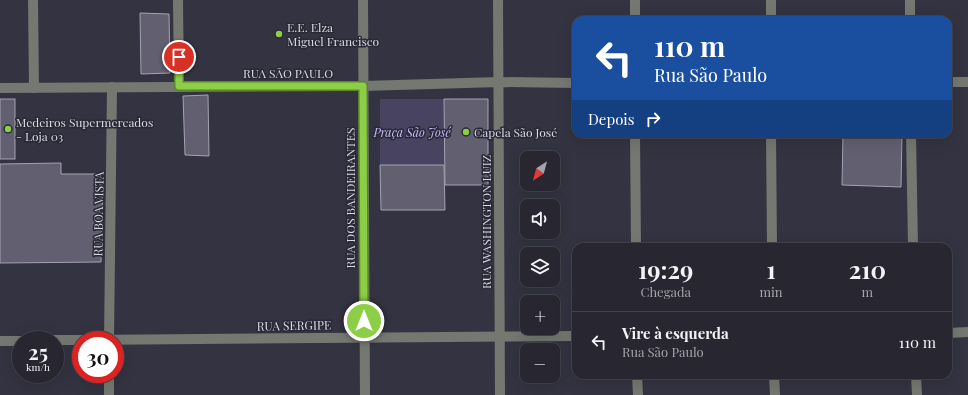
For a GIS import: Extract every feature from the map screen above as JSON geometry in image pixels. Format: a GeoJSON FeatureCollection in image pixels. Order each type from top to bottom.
{"type":"FeatureCollection","features":[{"type":"Feature","properties":{"kind":"street"},"geometry":{"type":"LineString","coordinates":[[33,0],[34,88]]}},
{"type":"Feature","properties":{"kind":"street"},"geometry":{"type":"LineString","coordinates":[[178,0],[179,86]]}},
{"type":"Feature","properties":{"kind":"street","name":"RUA DOS BANDEIRANTES"},"geometry":{"type":"LineString","coordinates":[[363,0],[365,395]]}},
{"type":"Feature","properties":{"kind":"street","name":"RUA WASHINGTON LUIZ"},"geometry":{"type":"LineString","coordinates":[[498,0],[500,395]]}},
{"type":"Feature","properties":{"kind":"street"},"geometry":{"type":"LineString","coordinates":[[635,0],[635,16]]}},
{"type":"Feature","properties":{"kind":"street"},"geometry":{"type":"LineString","coordinates":[[771,0],[771,16]]}},
{"type":"Feature","properties":{"kind":"street"},"geometry":{"type":"LineString","coordinates":[[910,0],[910,16]]}},
{"type":"Feature","properties":{"kind":"street","name":"RUA SÃO PAULO"},"geometry":{"type":"LineString","coordinates":[[0,88],[363,86],[499,82],[572,83]]}},
{"type":"Feature","properties":{"kind":"street"},"geometry":{"type":"LineString","coordinates":[[952,82],[968,82]]}},
{"type":"Feature","properties":{"kind":"street","name":"RUA BOA VISTA"},"geometry":{"type":"LineString","coordinates":[[109,331],[112,87]]}},
{"type":"Feature","properties":{"kind":"street"},"geometry":{"type":"LineString","coordinates":[[635,138],[636,243]]}},
{"type":"Feature","properties":{"kind":"street"},"geometry":{"type":"LineString","coordinates":[[771,138],[772,243]]}},
{"type":"Feature","properties":{"kind":"street"},"geometry":{"type":"LineString","coordinates":[[911,138],[913,243]]}},
{"type":"Feature","properties":{"kind":"street"},"geometry":{"type":"LineString","coordinates":[[952,333],[968,332]]}},
{"type":"Feature","properties":{"kind":"street","name":"RUA SERGIPE"},"geometry":{"type":"LineString","coordinates":[[124,340],[572,336]]}},
{"type":"Feature","properties":{"kind":"street"},"geometry":{"type":"LineString","coordinates":[[0,341],[12,341]]}},
{"type":"Feature","properties":{"kind":"street"},"geometry":{"type":"LineString","coordinates":[[637,379],[638,395]]}},
{"type":"Feature","properties":{"kind":"street"},"geometry":{"type":"LineString","coordinates":[[774,379],[775,395]]}},
{"type":"Feature","properties":{"kind":"street"},"geometry":{"type":"LineString","coordinates":[[916,379],[917,395]]}},
{"type":"Feature","properties":{"kind":"street"},"geometry":{"type":"LineString","coordinates":[[109,383],[109,395]]}},
{"type":"Feature","properties":{"kind":"green space","name":"Praça São José"},"geometry":{"type":"Polygon","coordinates":[[[380,99],[444,99],[444,165],[380,165],[380,99]]]}},
{"type":"Feature","properties":{"kind":"building"},"geometry":{"type":"Polygon","coordinates":[[[140,13],[169,14],[170,73],[141,74],[140,13]]]}},
{"type":"Feature","properties":{"kind":"building"},"geometry":{"type":"Polygon","coordinates":[[[208,95],[209,156],[185,155],[183,96],[208,95]]]}},
{"type":"Feature","properties":{"kind":"building","name":"Medeiros Supermercados - Loja 03"},"geometry":{"type":"Polygon","coordinates":[[[0,99],[15,99],[15,159],[0,159],[0,99]]]}},
{"type":"Feature","properties":{"kind":"building","name":"Capela São José"},"geometry":{"type":"Polygon","coordinates":[[[444,99],[488,99],[488,185],[445,185],[444,99]]]}},
{"type":"Feature","properties":{"kind":"building"},"geometry":{"type":"Polygon","coordinates":[[[843,138],[902,138],[901,187],[842,185],[843,138]]]}},
{"type":"Feature","properties":{"kind":"building"},"geometry":{"type":"Polygon","coordinates":[[[61,163],[61,174],[103,174],[101,262],[0,263],[0,164],[61,163]]]}},
{"type":"Feature","properties":{"kind":"building"},"geometry":{"type":"Polygon","coordinates":[[[380,165],[444,165],[445,210],[381,210],[380,165]]]}},
{"type":"Feature","properties":{"kind":"place","name":"E.E. Elza Miguel Francisco"},"geometry":{"type":"Point","coordinates":[279,34]}},
{"type":"Feature","properties":{"kind":"place","name":"Medeiros Supermercados - Loja 03"},"geometry":{"type":"Point","coordinates":[8,129]}},
{"type":"Feature","properties":{"kind":"place","name":"Capela São José"},"geometry":{"type":"Point","coordinates":[466,132]}},
{"type":"Feature","properties":{"kind":"route"},"geometry":{"type":"LineString","coordinates":[[179,57],[179,86],[363,86],[364,321]]}}]}
